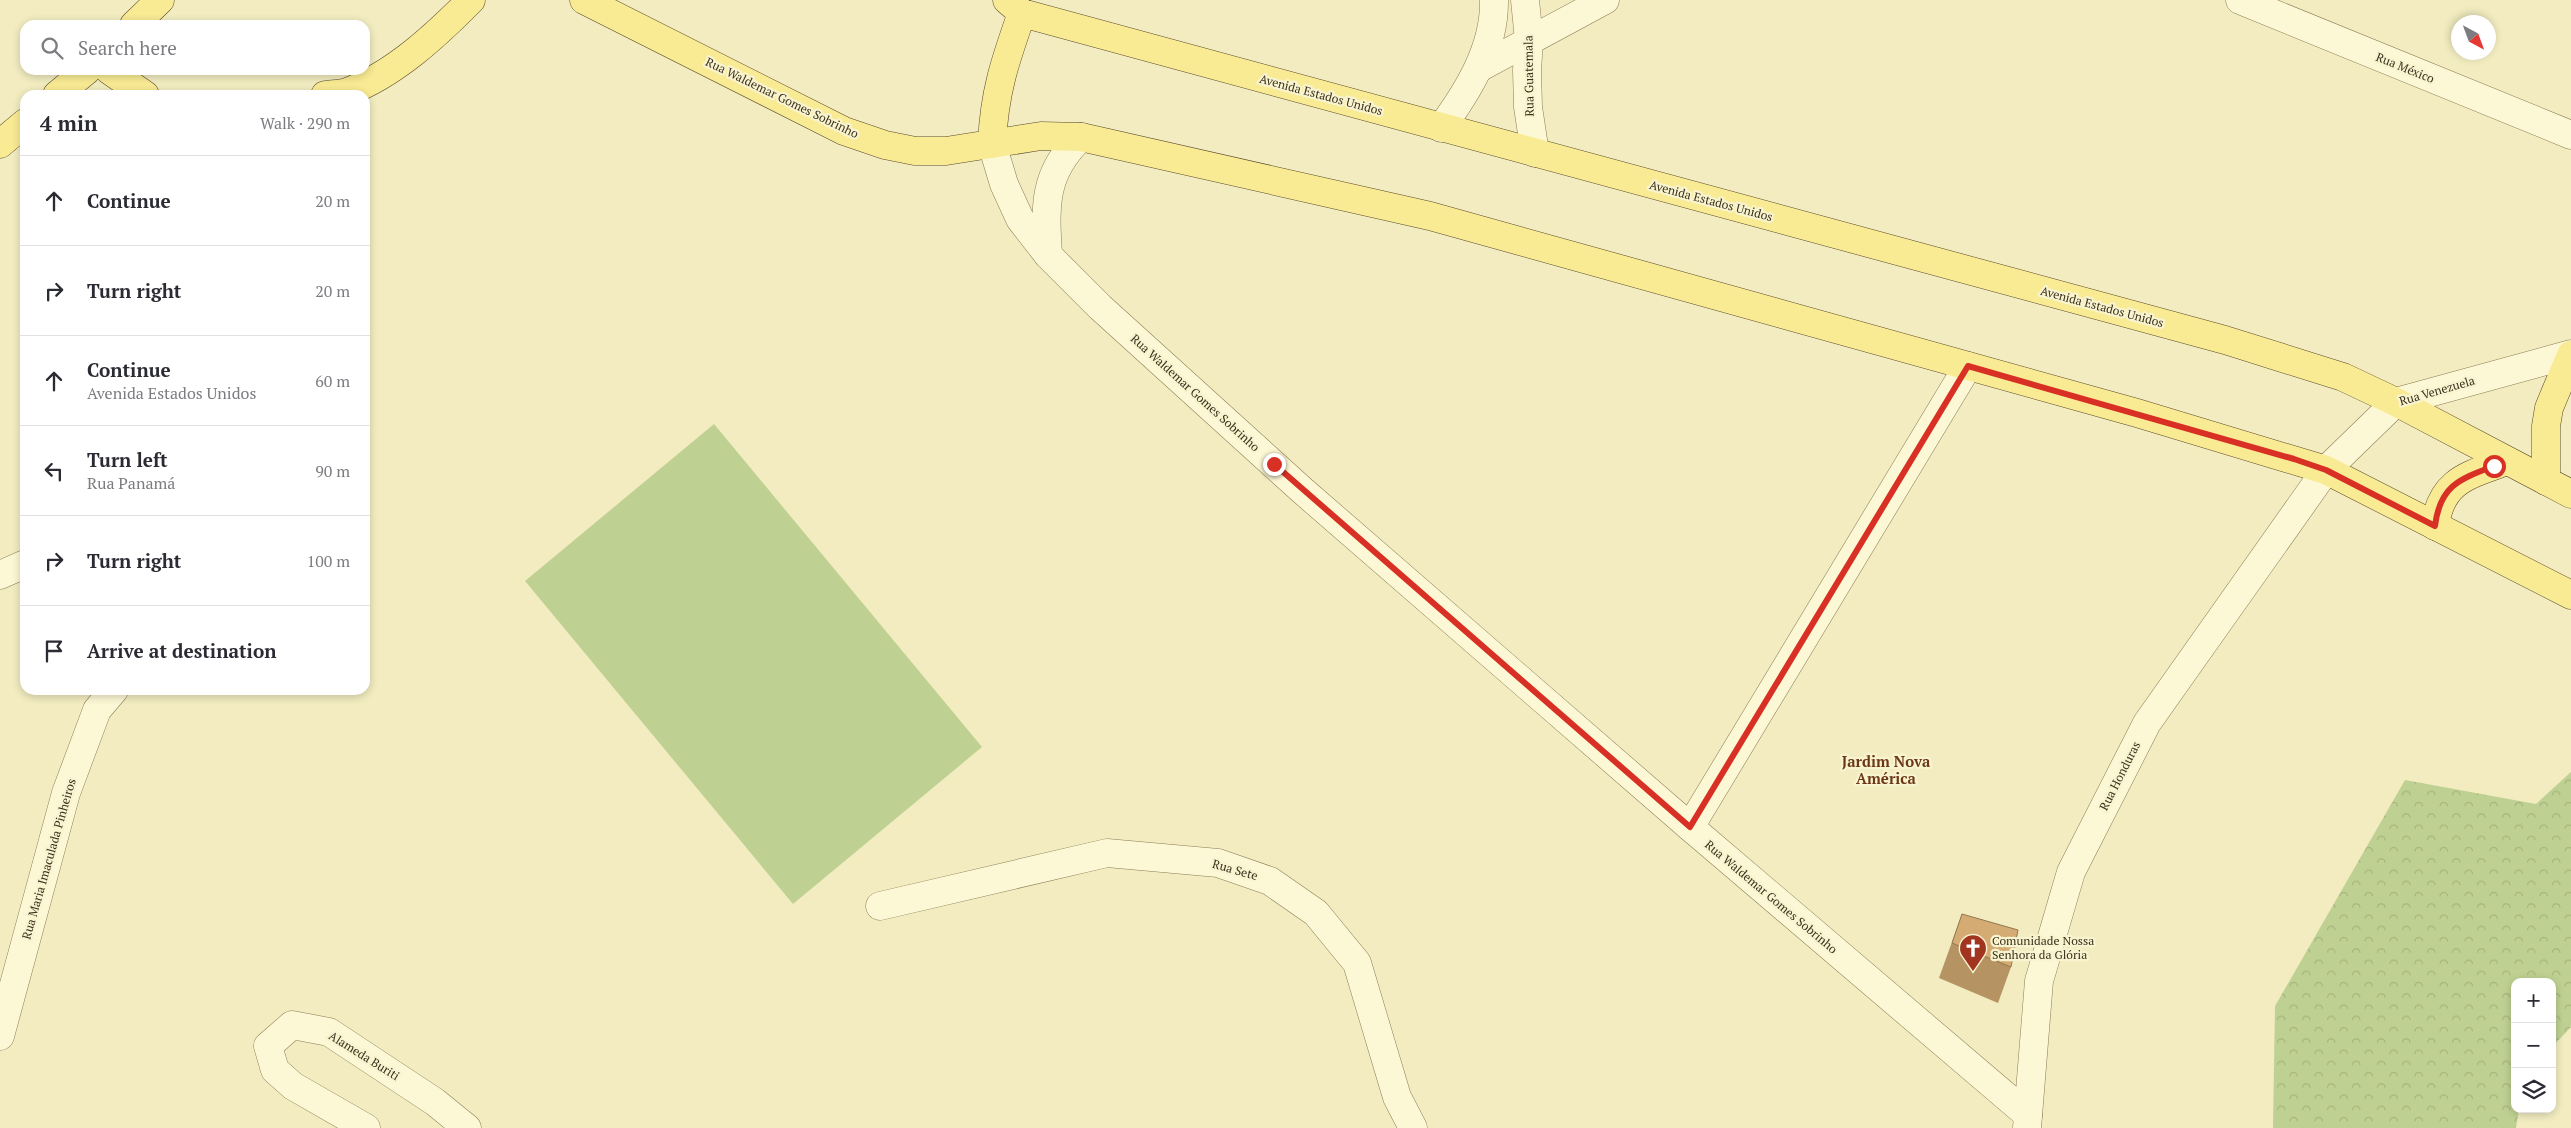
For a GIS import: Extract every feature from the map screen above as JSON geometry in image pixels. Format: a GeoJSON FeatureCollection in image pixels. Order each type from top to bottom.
{"type":"FeatureCollection","features":[{"type":"Feature","properties":{"kind":"main road"},"geometry":{"type":"LineString","coordinates":[[139,20],[160,0]]}},
{"type":"Feature","properties":{"kind":"main road"},"geometry":{"type":"LineString","coordinates":[[351,90],[389,69],[441,30],[471,0]]}},
{"type":"Feature","properties":{"kind":"main road","name":"Rua Waldemar Gomes Sobrinho"},"geometry":{"type":"LineString","coordinates":[[584,0],[844,131],[885,145],[915,151],[946,152],[992,144],[993,113],[1014,6]]}},
{"type":"Feature","properties":{"kind":"main road","name":"Avenida Estados Unidos"},"geometry":{"type":"LineString","coordinates":[[1014,6],[1441,128],[2225,340],[2343,377],[2396,402],[2571,494]]}},
{"type":"Feature","properties":{"kind":"main road"},"geometry":{"type":"LineString","coordinates":[[63,90],[81,75]]}},
{"type":"Feature","properties":{"kind":"main road"},"geometry":{"type":"LineString","coordinates":[[116,75],[138,90]]}},
{"type":"Feature","properties":{"kind":"main road"},"geometry":{"type":"LineString","coordinates":[[0,144],[20,127]]}},
{"type":"Feature","properties":{"kind":"main road"},"geometry":{"type":"LineString","coordinates":[[992,144],[1041,136],[1082,137],[1430,216],[2137,412],[2326,470],[2571,594]]}},
{"type":"Feature","properties":{"kind":"main road"},"geometry":{"type":"LineString","coordinates":[[2546,481],[2546,426],[2550,408],[2571,354]]}},
{"type":"Feature","properties":{"kind":"main road"},"geometry":{"type":"LineString","coordinates":[[2435,526],[2440,504],[2458,480],[2507,461]]}},
{"type":"Feature","properties":{"kind":"street"},"geometry":{"type":"LineString","coordinates":[[1441,128],[1464,96],[1478,68],[1494,18],[1494,0]]}},
{"type":"Feature","properties":{"kind":"street","name":"Rua Guatemala"},"geometry":{"type":"LineString","coordinates":[[1525,0],[1529,40],[1527,70],[1528,106],[1534,153]]}},
{"type":"Feature","properties":{"kind":"street"},"geometry":{"type":"LineString","coordinates":[[1478,68],[1605,0]]}},
{"type":"Feature","properties":{"kind":"street","name":"Rua México"},"geometry":{"type":"LineString","coordinates":[[2240,0],[2571,135]]}},
{"type":"Feature","properties":{"kind":"street"},"geometry":{"type":"LineString","coordinates":[[1048,255],[1046,213],[1051,181],[1068,150],[1082,137]]}},
{"type":"Feature","properties":{"kind":"street","name":"Rua Waldemar Gomes Sobrinho"},"geometry":{"type":"LineString","coordinates":[[992,144],[1004,184],[1020,218],[1048,255],[1100,307],[1303,490],[2027,1121]]}},
{"type":"Feature","properties":{"kind":"street","name":"Rua Venezuela"},"geometry":{"type":"LineString","coordinates":[[2326,470],[2396,402],[2571,354]]}},
{"type":"Feature","properties":{"kind":"street"},"geometry":{"type":"LineString","coordinates":[[1690,827],[1968,366]]}},
{"type":"Feature","properties":{"kind":"street","name":"Rua Honduras"},"geometry":{"type":"LineString","coordinates":[[2027,1121],[2039,981],[2071,872],[2147,723],[2326,470]]}},
{"type":"Feature","properties":{"kind":"street"},"geometry":{"type":"LineString","coordinates":[[0,575],[20,566]]}},
{"type":"Feature","properties":{"kind":"street","name":"Rua Maria Imaculada Pinheiros"},"geometry":{"type":"LineString","coordinates":[[0,1036],[66,793],[97,710],[110,695]]}},
{"type":"Feature","properties":{"kind":"street","name":"Rua Sete"},"geometry":{"type":"LineString","coordinates":[[880,906],[1107,854],[1218,863],[1270,881],[1316,913],[1357,963],[1397,1097],[1413,1128]]}},
{"type":"Feature","properties":{"kind":"street","name":"Alameda Buriti"},"geometry":{"type":"LineString","coordinates":[[366,1128],[294,1086],[276,1070],[268,1046],[292,1025],[329,1032],[435,1102],[468,1128]]}},
{"type":"Feature","properties":{"kind":"green space"},"geometry":{"type":"Polygon","coordinates":[[[714,424],[982,747],[793,904],[525,581],[714,424]]]}},
{"type":"Feature","properties":{"kind":"green space"},"geometry":{"type":"Polygon","coordinates":[[[2571,772],[2571,1027],[2556,1043],[2556,978],[2511,978],[2511,1113],[2518,1113],[2516,1128],[2273,1128],[2275,1006],[2405,780],[2536,804],[2571,772]]]}},
{"type":"Feature","properties":{"kind":"building"},"geometry":{"type":"Polygon","coordinates":[[[1962,914],[2018,930],[2011,967],[1952,943],[1962,914]]]}},
{"type":"Feature","properties":{"kind":"place","name":"Comunidade Nossa Senhora da Glória"},"geometry":{"type":"Point","coordinates":[1973,972]}},
{"type":"Feature","properties":{"kind":"district","name":"Jardim Nova América"},"geometry":{"type":"Point","coordinates":[1886,770]}},
{"type":"Feature","properties":{"kind":"route"},"geometry":{"type":"LineString","coordinates":[[1274,464],[1690,827],[1968,366],[2137,412],[2294,459],[2326,470],[2435,526],[2436,514],[2440,504],[2458,480],[2494,466]]}}]}
